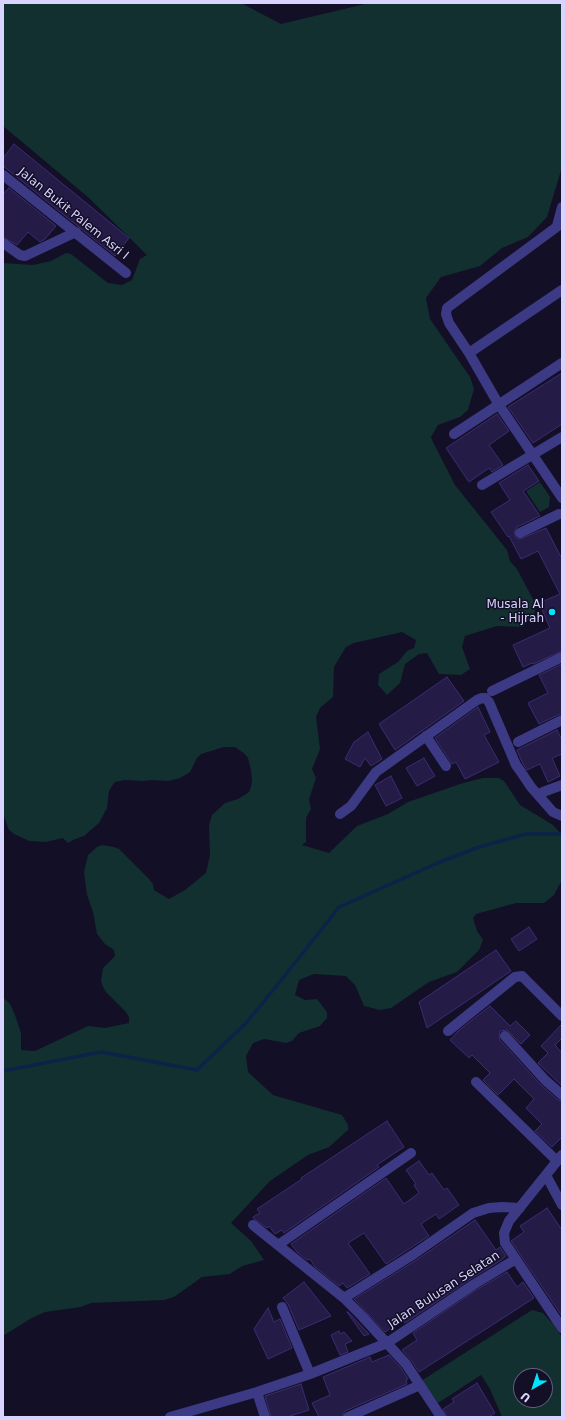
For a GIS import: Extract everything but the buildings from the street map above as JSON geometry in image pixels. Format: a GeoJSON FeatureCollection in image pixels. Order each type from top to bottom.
{"type":"FeatureCollection","features":[{"type":"Feature","properties":{"kind":"street","name":"Jalan Bukit Palem Asri I"},"geometry":{"type":"LineString","coordinates":[[3,175],[126,273]]}},
{"type":"Feature","properties":{"kind":"street"},"geometry":{"type":"LineString","coordinates":[[562,207],[559,224],[447,308],[446,314],[449,323],[470,353],[499,405],[562,498]]}},
{"type":"Feature","properties":{"kind":"street"},"geometry":{"type":"LineString","coordinates":[[3,243],[20,255],[24,256],[76,232]]}},
{"type":"Feature","properties":{"kind":"street"},"geometry":{"type":"LineString","coordinates":[[470,353],[562,290]]}},
{"type":"Feature","properties":{"kind":"street"},"geometry":{"type":"LineString","coordinates":[[454,434],[562,364]]}},
{"type":"Feature","properties":{"kind":"street"},"geometry":{"type":"LineString","coordinates":[[482,485],[562,437]]}},
{"type":"Feature","properties":{"kind":"street"},"geometry":{"type":"LineString","coordinates":[[561,512],[560,519],[562,524]]}},
{"type":"Feature","properties":{"kind":"street"},"geometry":{"type":"LineString","coordinates":[[520,533],[561,512]]}},
{"type":"Feature","properties":{"kind":"street"},"geometry":{"type":"LineString","coordinates":[[492,691],[562,657]]}},
{"type":"Feature","properties":{"kind":"street"},"geometry":{"type":"LineString","coordinates":[[340,814],[351,806],[376,772],[477,700],[485,698],[489,702],[516,765],[531,787],[553,812],[562,816]]}},
{"type":"Feature","properties":{"kind":"street"},"geometry":{"type":"LineString","coordinates":[[518,742],[562,720]]}},
{"type":"Feature","properties":{"kind":"street"},"geometry":{"type":"LineString","coordinates":[[426,736],[446,766]]}},
{"type":"Feature","properties":{"kind":"street"},"geometry":{"type":"LineString","coordinates":[[543,792],[562,785]]}},
{"type":"Feature","properties":{"kind":"street"},"geometry":{"type":"LineString","coordinates":[[448,1031],[515,977],[522,976],[562,1016]]}},
{"type":"Feature","properties":{"kind":"street"},"geometry":{"type":"LineString","coordinates":[[505,1036],[545,1080],[562,1095]]}},
{"type":"Feature","properties":{"kind":"street"},"geometry":{"type":"LineString","coordinates":[[476,1082],[560,1158],[509,1221],[504,1233],[505,1242],[562,1328]]}},
{"type":"Feature","properties":{"kind":"street"},"geometry":{"type":"LineString","coordinates":[[278,1245],[411,1153]]}},
{"type":"Feature","properties":{"kind":"street"},"geometry":{"type":"LineString","coordinates":[[546,1175],[562,1205]]}},
{"type":"Feature","properties":{"kind":"street"},"geometry":{"type":"LineString","coordinates":[[344,1298],[414,1254],[473,1213],[502,1206],[520,1208]]}},
{"type":"Feature","properties":{"kind":"street"},"geometry":{"type":"LineString","coordinates":[[253,1225],[344,1298],[406,1364],[441,1417]]}},
{"type":"Feature","properties":{"kind":"street","name":"Jalan Bulusan Selatan"},"geometry":{"type":"LineString","coordinates":[[170,1417],[257,1392],[310,1374],[387,1343],[473,1285],[516,1259]]}},
{"type":"Feature","properties":{"kind":"street"},"geometry":{"type":"LineString","coordinates":[[282,1307],[310,1374]]}},
{"type":"Feature","properties":{"kind":"street"},"geometry":{"type":"LineString","coordinates":[[348,1417],[420,1385]]}},
{"type":"Feature","properties":{"kind":"street"},"geometry":{"type":"LineString","coordinates":[[257,1392],[264,1417]]}},
{"type":"Feature","properties":{"kind":"green space"},"geometry":{"type":"Polygon","coordinates":[[[3,3],[241,3],[281,24],[369,3],[562,3],[562,167],[547,217],[528,237],[502,248],[480,266],[441,277],[426,298],[430,319],[470,377],[474,389],[468,410],[460,417],[438,425],[431,437],[455,485],[507,550],[510,561],[517,569],[536,605],[534,616],[522,627],[497,626],[465,636],[462,647],[470,669],[461,675],[439,674],[427,653],[419,654],[405,664],[400,683],[387,695],[378,685],[379,674],[398,662],[407,651],[414,648],[416,640],[402,632],[354,643],[346,647],[334,667],[333,697],[320,708],[316,717],[320,749],[312,769],[316,778],[309,799],[311,809],[306,818],[306,842],[302,845],[329,853],[357,826],[388,814],[408,802],[463,783],[483,778],[499,778],[504,781],[520,805],[553,825],[562,835],[562,880],[554,895],[544,903],[516,903],[476,914],[473,918],[477,931],[483,940],[479,950],[457,972],[429,982],[391,1008],[380,1010],[364,1006],[355,985],[346,976],[314,974],[299,980],[295,995],[305,1000],[317,999],[327,1012],[327,1018],[320,1026],[299,1033],[292,1041],[286,1043],[264,1039],[253,1043],[246,1056],[248,1072],[273,1095],[342,1115],[348,1125],[348,1130],[329,1147],[308,1155],[270,1181],[231,1223],[251,1241],[264,1260],[242,1266],[230,1274],[202,1277],[174,1297],[164,1300],[91,1303],[81,1307],[45,1312],[30,1319],[3,1336],[3,997],[10,1004],[15,1015],[21,1033],[21,1050],[35,1051],[88,1026],[105,1028],[129,1023],[129,1017],[126,1012],[106,992],[101,981],[103,968],[115,956],[114,950],[105,944],[97,934],[93,912],[87,895],[84,872],[88,855],[97,847],[102,845],[119,849],[149,879],[153,884],[154,890],[169,899],[185,890],[206,873],[210,855],[209,825],[212,815],[225,803],[238,799],[249,792],[252,781],[248,758],[245,754],[235,747],[224,747],[201,754],[197,758],[190,772],[180,778],[169,781],[125,780],[115,782],[109,791],[107,808],[99,823],[84,836],[68,843],[63,838],[46,842],[29,841],[9,830],[3,814],[3,263],[33,265],[51,261],[66,253],[71,254],[108,283],[122,285],[132,280],[140,259],[147,255],[89,198],[3,126],[3,3]]]}},
{"type":"Feature","properties":{"kind":"green space"},"geometry":{"type":"Polygon","coordinates":[[[540,482],[550,497],[549,507],[540,512],[526,491],[540,482]]]}},
{"type":"Feature","properties":{"kind":"green space"},"geometry":{"type":"Polygon","coordinates":[[[532,1310],[543,1313],[562,1337],[562,1416],[502,1417],[490,1389],[481,1375],[438,1403],[421,1381],[532,1310]]]}},
{"type":"Feature","properties":{"kind":"waterway"},"geometry":{"type":"LineString","coordinates":[[3,1071],[101,1052],[197,1070],[246,1023],[339,907],[440,862],[479,847],[526,834],[562,834]]}},
{"type":"Feature","properties":{"kind":"place","name":"Musala Al - Hijrah"},"geometry":{"type":"Point","coordinates":[552,612]}}]}
